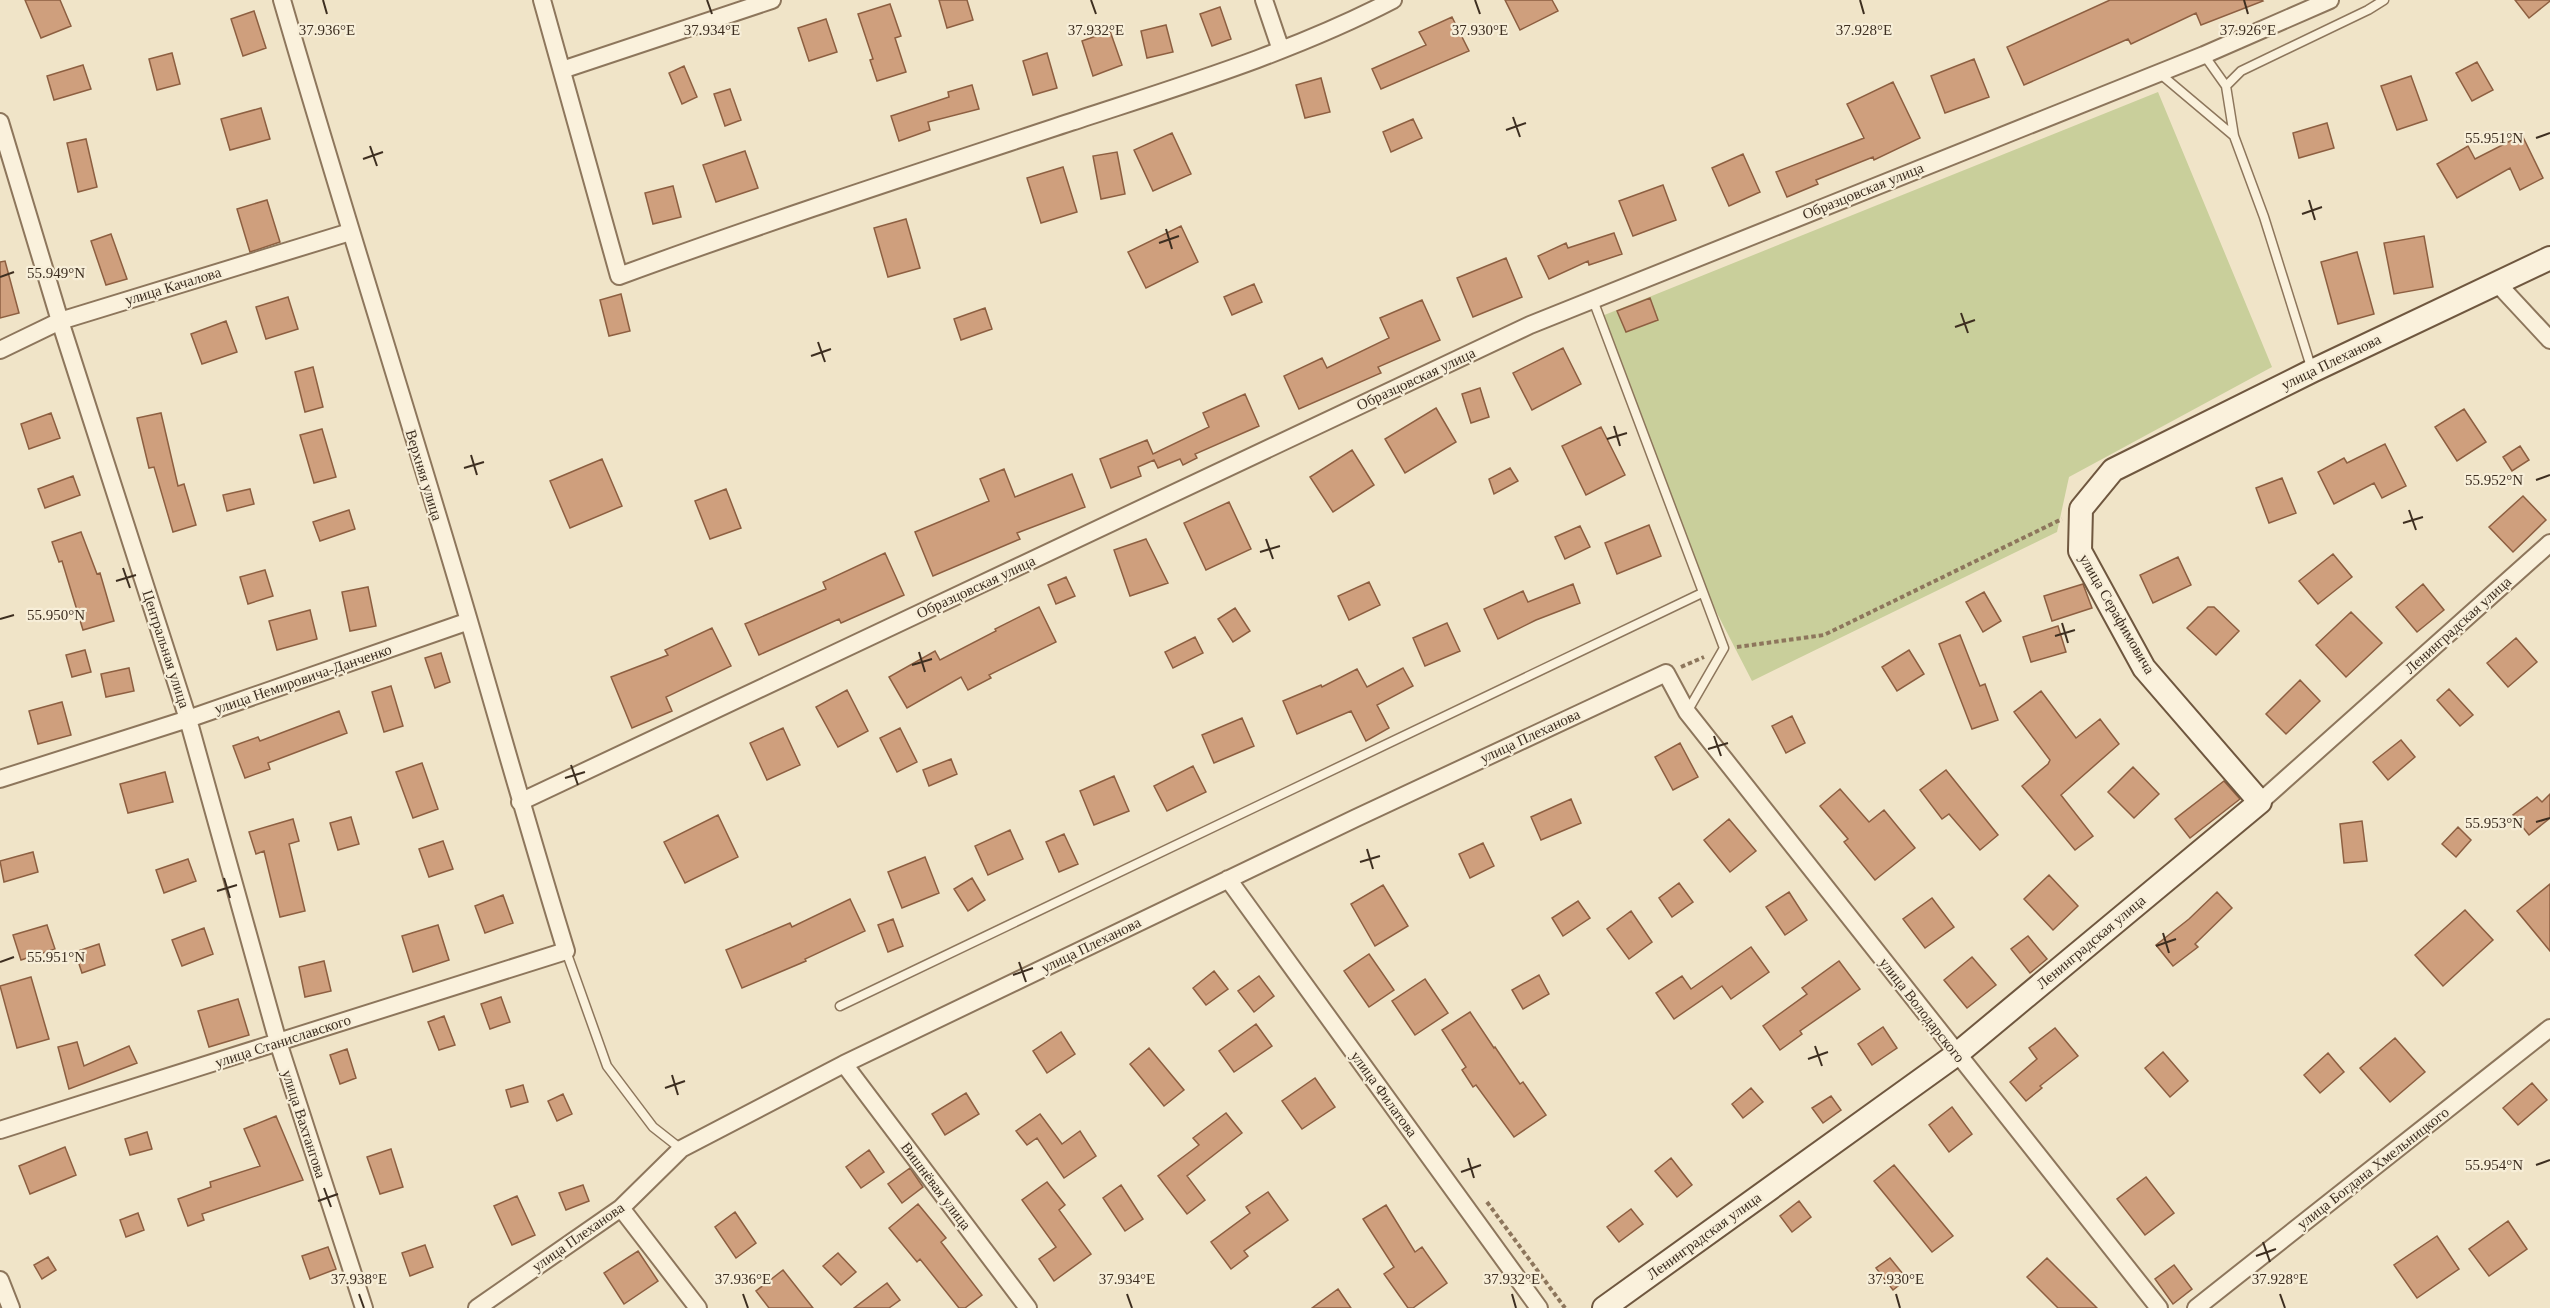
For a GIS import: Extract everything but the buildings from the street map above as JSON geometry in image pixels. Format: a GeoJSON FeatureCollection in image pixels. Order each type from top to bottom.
{"type":"FeatureCollection","features":[{"type":"Feature","properties":{"kind":"street","name":"Верхняя улица"},"geometry":{"type":"LineString","coordinates":[[282,0],[566,951]]}},
{"type":"Feature","properties":{"kind":"street"},"geometry":{"type":"LineString","coordinates":[[542,0],[619,276],[734,234],[1239,66],[1354,20],[1393,0]]}},
{"type":"Feature","properties":{"kind":"street"},"geometry":{"type":"LineString","coordinates":[[562,70],[772,0]]}},
{"type":"Feature","properties":{"kind":"street"},"geometry":{"type":"LineString","coordinates":[[1264,0],[1281,50]]}},
{"type":"Feature","properties":{"kind":"street","name":"Образцовская улица"},"geometry":{"type":"LineString","coordinates":[[520,802],[1530,326],[2204,55],[2330,0]]}},
{"type":"Feature","properties":{"kind":"street","name":"Центральная улица"},"geometry":{"type":"LineString","coordinates":[[0,122],[60,321],[188,719],[278,1042]]}},
{"type":"Feature","properties":{"kind":"street","name":"улица Качалова"},"geometry":{"type":"LineString","coordinates":[[0,350],[60,321],[350,232]]}},
{"type":"Feature","properties":{"kind":"street","name":"улица Плеханова"},"geometry":{"type":"LineString","coordinates":[[2081,509],[2113,470],[2312,371],[2550,258]]}},
{"type":"Feature","properties":{"kind":"street"},"geometry":{"type":"LineString","coordinates":[[2497,283],[2550,340]]}},
{"type":"Feature","properties":{"kind":"street","name":"улица Серафимовича"},"geometry":{"type":"LineString","coordinates":[[2081,509],[2080,551],[2144,668],[2260,802]]}},
{"type":"Feature","properties":{"kind":"street","name":"Ленинградская улица"},"geometry":{"type":"LineString","coordinates":[[1604,1308],[1957,1054],[2260,802],[2550,543]]}},
{"type":"Feature","properties":{"kind":"street","name":"улица Немировича-Данченко"},"geometry":{"type":"LineString","coordinates":[[0,779],[188,719],[469,621]]}},
{"type":"Feature","properties":{"kind":"street"},"geometry":{"type":"LineString","coordinates":[[1666,673],[1687,712]]}},
{"type":"Feature","properties":{"kind":"street","name":"улица Плеханова"},"geometry":{"type":"LineString","coordinates":[[477,1308],[621,1208],[681,1149],[844,1064],[1228,879],[1666,673]]}},
{"type":"Feature","properties":{"kind":"street","name":"улица Володарского"},"geometry":{"type":"LineString","coordinates":[[1687,712],[2158,1308]]}},
{"type":"Feature","properties":{"kind":"street","name":"улица Филатова"},"geometry":{"type":"LineString","coordinates":[[1228,879],[1539,1308]]}},
{"type":"Feature","properties":{"kind":"street","name":"улица Станиславского"},"geometry":{"type":"LineString","coordinates":[[0,1130],[566,951]]}},
{"type":"Feature","properties":{"kind":"street","name":"улица Богдана Хмельницкого"},"geometry":{"type":"LineString","coordinates":[[2196,1308],[2550,1028]]}},
{"type":"Feature","properties":{"kind":"street","name":"улица Вахтангова"},"geometry":{"type":"LineString","coordinates":[[278,1042],[364,1308]]}},
{"type":"Feature","properties":{"kind":"street","name":"Вишнёвая улица"},"geometry":{"type":"LineString","coordinates":[[844,1064],[1028,1308]]}},
{"type":"Feature","properties":{"kind":"street"},"geometry":{"type":"LineString","coordinates":[[621,1208],[698,1308]]}},
{"type":"Feature","properties":{"kind":"street"},"geometry":{"type":"LineString","coordinates":[[0,1280],[11,1308]]}},
{"type":"Feature","properties":{"kind":"lane"},"geometry":{"type":"LineString","coordinates":[[2226,86],[2241,71],[2368,10],[2384,0]]}},
{"type":"Feature","properties":{"kind":"lane"},"geometry":{"type":"LineString","coordinates":[[2204,55],[2226,86],[2235,136],[2264,217],[2312,371]]}},
{"type":"Feature","properties":{"kind":"lane"},"geometry":{"type":"LineString","coordinates":[[2158,72],[2235,136]]}},
{"type":"Feature","properties":{"kind":"lane"},"geometry":{"type":"LineString","coordinates":[[1593,300],[1724,648],[1687,712]]}},
{"type":"Feature","properties":{"kind":"lane"},"geometry":{"type":"LineString","coordinates":[[840,1006],[1702,593]]}},
{"type":"Feature","properties":{"kind":"lane"},"geometry":{"type":"LineString","coordinates":[[566,951],[608,1066],[653,1127],[681,1149]]}},
{"type":"Feature","properties":{"kind":"path"},"geometry":{"type":"LineString","coordinates":[[1666,673],[1724,648],[1824,635],[2081,509]]}},
{"type":"Feature","properties":{"kind":"green space"},"geometry":{"type":"Polygon","coordinates":[[[2158,92],[2272,367],[2069,477],[2057,532],[1752,681],[1703,586],[1597,318],[2158,92]]]}}]}
